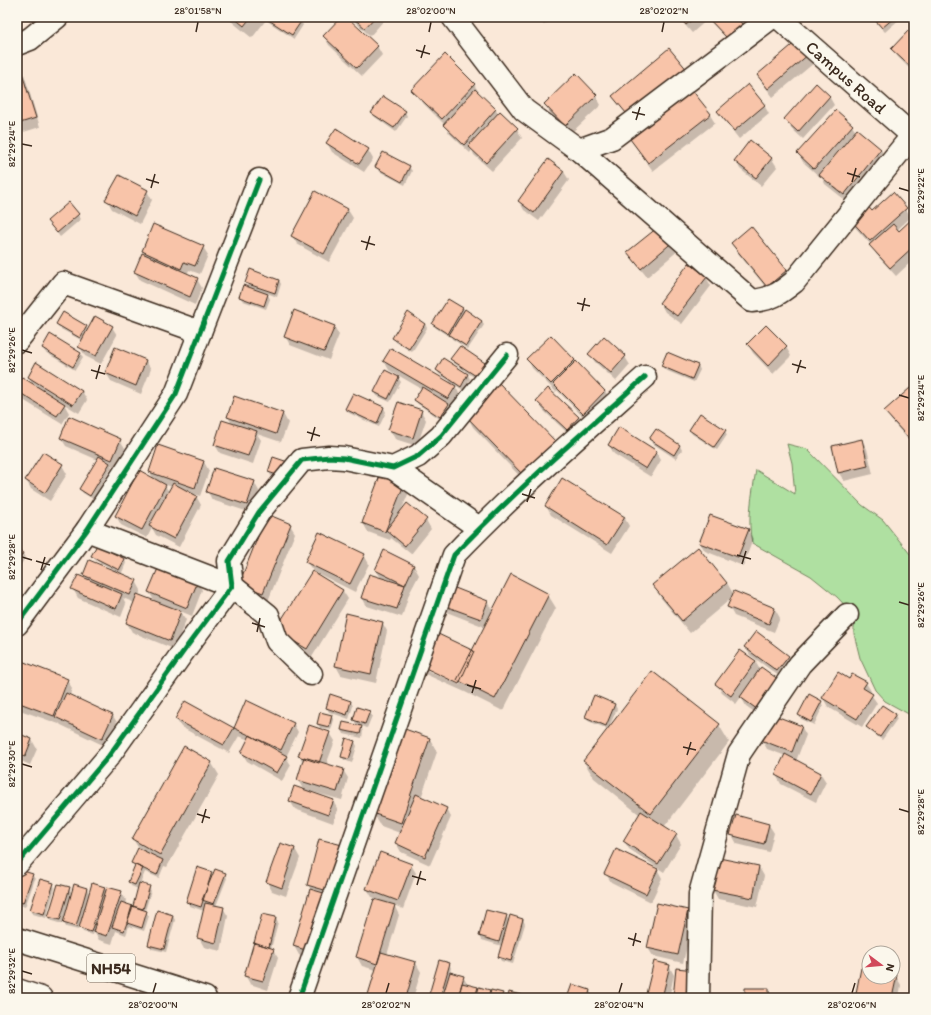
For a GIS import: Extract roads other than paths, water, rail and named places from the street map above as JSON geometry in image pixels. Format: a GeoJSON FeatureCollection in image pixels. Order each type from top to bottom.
{"type":"FeatureCollection","features":[{"type":"Feature","properties":{"kind":"street"},"geometry":{"type":"LineString","coordinates":[[17,44],[30,39],[57,17]]}},
{"type":"Feature","properties":{"kind":"street"},"geometry":{"type":"LineString","coordinates":[[453,17],[524,110],[579,150],[752,301],[779,294],[794,282],[913,137]]}},
{"type":"Feature","properties":{"kind":"street"},"geometry":{"type":"LineString","coordinates":[[579,150],[612,138],[772,17]]}},
{"type":"Feature","properties":{"kind":"street","name":"Campus Road"},"geometry":{"type":"LineString","coordinates":[[778,17],[913,137]]}},
{"type":"Feature","properties":{"kind":"street"},"geometry":{"type":"LineString","coordinates":[[17,624],[87,530],[176,394],[259,180]]}},
{"type":"Feature","properties":{"kind":"street"},"geometry":{"type":"LineString","coordinates":[[17,341],[63,283],[200,332]]}},
{"type":"Feature","properties":{"kind":"street"},"geometry":{"type":"LineString","coordinates":[[393,468],[418,456],[441,436],[507,355]]}},
{"type":"Feature","properties":{"kind":"street"},"geometry":{"type":"LineString","coordinates":[[299,998],[454,555],[479,528],[645,377]]}},
{"type":"Feature","properties":{"kind":"street"},"geometry":{"type":"LineString","coordinates":[[17,864],[108,757],[232,586],[229,561],[259,512],[302,460],[329,457],[344,458],[393,468],[479,528]]}},
{"type":"Feature","properties":{"kind":"street"},"geometry":{"type":"LineString","coordinates":[[87,530],[232,586],[268,615],[277,641],[311,674]]}},
{"type":"Feature","properties":{"kind":"street"},"geometry":{"type":"LineString","coordinates":[[698,998],[700,894],[739,754],[800,664],[847,615]]}},
{"type":"Feature","properties":{"kind":"street","name":"NH54"},"geometry":{"type":"LineString","coordinates":[[17,939],[205,998]]}}]}
